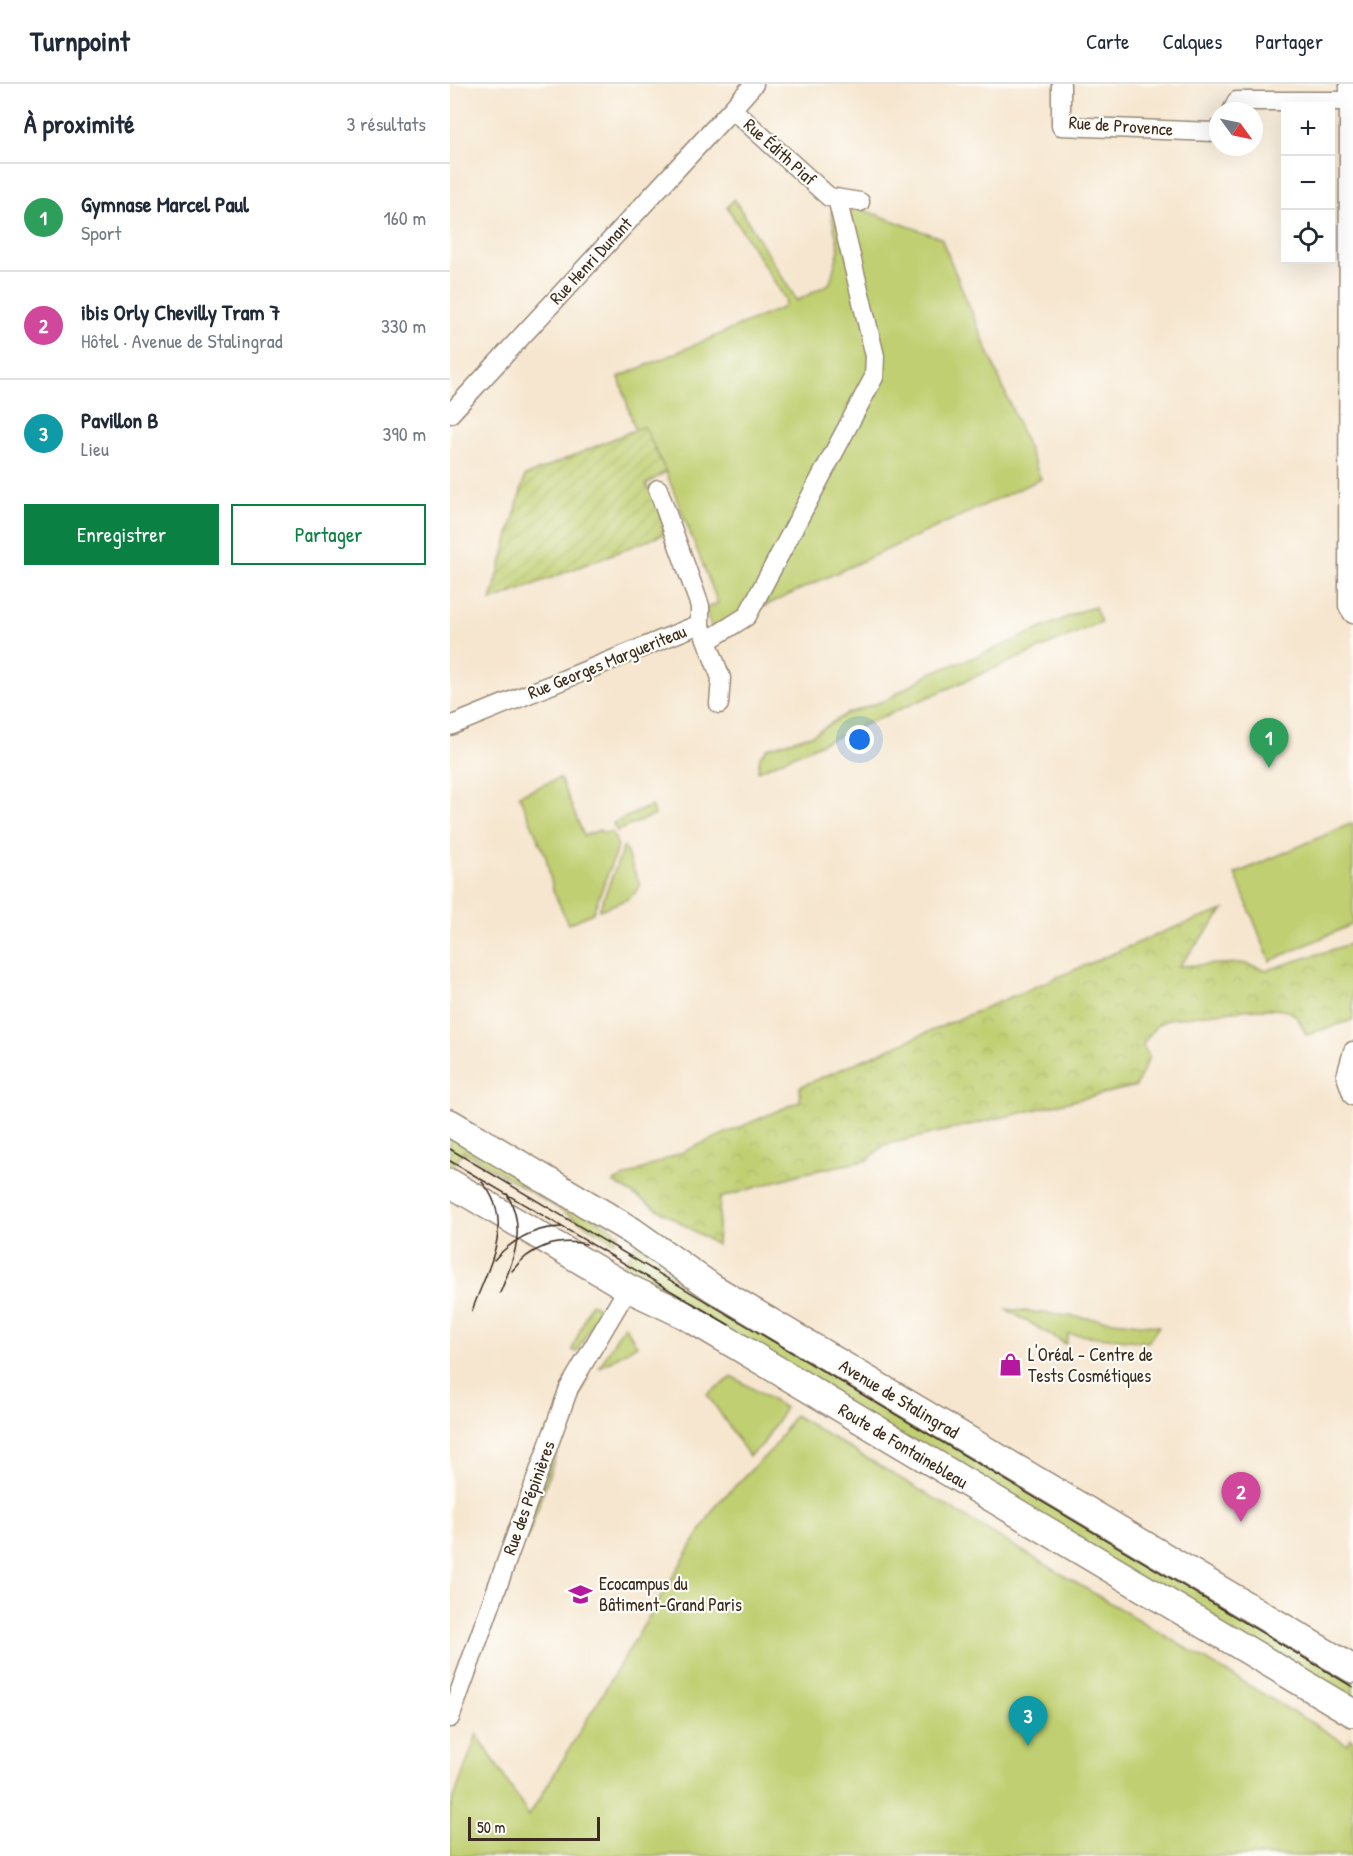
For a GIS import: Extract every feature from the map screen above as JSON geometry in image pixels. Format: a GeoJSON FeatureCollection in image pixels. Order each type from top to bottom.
{"type":"FeatureCollection","features":[{"type":"Feature","properties":{"kind":"main road","name":"Avenue de Stalingrad"},"geometry":{"type":"LineString","coordinates":[[450,1123],[632,1231],[723,1294],[1353,1669]]}},
{"type":"Feature","properties":{"kind":"main road","name":"Route de Fontainebleau"},"geometry":{"type":"LineString","coordinates":[[450,1183],[627,1288],[685,1315],[1353,1713]]}},
{"type":"Feature","properties":{"kind":"street","name":"Rue Édith Piaf"},"geometry":{"type":"LineString","coordinates":[[754,84],[732,109],[829,197],[860,202]]}},
{"type":"Feature","properties":{"kind":"street","name":"Rue de Provence"},"geometry":{"type":"LineString","coordinates":[[1062,84],[1061,126],[1209,132]]}},
{"type":"Feature","properties":{"kind":"street"},"geometry":{"type":"LineString","coordinates":[[1237,102],[1349,92],[1351,297],[1348,606],[1353,614]]}},
{"type":"Feature","properties":{"kind":"street","name":"Rue Henri Dunant"},"geometry":{"type":"LineString","coordinates":[[450,414],[732,109]]}},
{"type":"Feature","properties":{"kind":"street"},"geometry":{"type":"LineString","coordinates":[[719,704],[721,678],[703,633],[747,616],[874,376],[875,356],[837,198]]}},
{"type":"Feature","properties":{"kind":"street","name":"Rue Georges Margueriteau"},"geometry":{"type":"LineString","coordinates":[[450,726],[703,633],[700,606],[658,489]]}},
{"type":"Feature","properties":{"kind":"street"},"geometry":{"type":"LineString","coordinates":[[1353,1051],[1346,1076],[1353,1096]]}},
{"type":"Feature","properties":{"kind":"street","name":"Rue des Pépinières"},"geometry":{"type":"LineString","coordinates":[[450,1718],[569,1388],[627,1288]]}},
{"type":"Feature","properties":{"kind":"green space"},"geometry":{"type":"Polygon","coordinates":[[[734,199],[797,301],[830,283],[839,249],[831,213],[846,211],[850,205],[941,238],[1041,479],[712,630],[705,609],[718,603],[666,472],[644,426],[635,430],[619,377],[784,307],[786,300],[727,207],[734,199]]]}},
{"type":"Feature","properties":{"kind":"green space"},"geometry":{"type":"Polygon","coordinates":[[[644,426],[666,472],[646,484],[659,507],[667,533],[491,601],[525,476],[644,426]]]}},
{"type":"Feature","properties":{"kind":"green space"},"geometry":{"type":"Polygon","coordinates":[[[1095,607],[1101,622],[758,771],[760,756],[768,748],[814,734],[846,714],[886,700],[933,672],[983,654],[1095,607]]]}},
{"type":"Feature","properties":{"kind":"green space"},"geometry":{"type":"Polygon","coordinates":[[[560,778],[584,836],[600,830],[602,833],[612,832],[618,846],[593,913],[568,924],[553,890],[546,857],[519,795],[560,778]]]}},
{"type":"Feature","properties":{"kind":"green space"},"geometry":{"type":"Polygon","coordinates":[[[651,806],[655,815],[617,831],[613,823],[651,806]]]}},
{"type":"Feature","properties":{"kind":"green space"},"geometry":{"type":"Polygon","coordinates":[[[1353,823],[1353,924],[1270,961],[1235,874],[1353,823]]]}},
{"type":"Feature","properties":{"kind":"green space"},"geometry":{"type":"Polygon","coordinates":[[[624,846],[640,885],[629,898],[599,910],[624,846]]]}},
{"type":"Feature","properties":{"kind":"green space"},"geometry":{"type":"Polygon","coordinates":[[[1224,910],[1179,966],[1242,963],[1267,970],[1353,943],[1353,1020],[1306,1035],[1296,1016],[1280,1010],[1232,1011],[1169,1019],[1156,1026],[1143,1044],[1149,1058],[1136,1086],[884,1145],[868,1160],[800,1174],[720,1198],[717,1245],[613,1182],[800,1101],[800,1087],[811,1082],[1168,930],[1224,910]]]}},
{"type":"Feature","properties":{"kind":"green space"},"geometry":{"type":"Polygon","coordinates":[[[450,1132],[619,1233],[614,1242],[463,1151],[453,1167],[481,1188],[450,1174],[450,1132]]]}},
{"type":"Feature","properties":{"kind":"green space"},"geometry":{"type":"Polygon","coordinates":[[[637,1243],[1353,1678],[1353,1705],[618,1274],[637,1243]]]}},
{"type":"Feature","properties":{"kind":"green space"},"geometry":{"type":"Polygon","coordinates":[[[591,1303],[600,1309],[577,1352],[572,1350],[591,1303]]]}},
{"type":"Feature","properties":{"kind":"green space"},"geometry":{"type":"Polygon","coordinates":[[[1006,1309],[1159,1326],[1148,1342],[1068,1334],[1066,1344],[1006,1309]]]}},
{"type":"Feature","properties":{"kind":"green space"},"geometry":{"type":"Polygon","coordinates":[[[624,1325],[637,1345],[599,1368],[624,1325]]]}},
{"type":"Feature","properties":{"kind":"green space"},"geometry":{"type":"Polygon","coordinates":[[[586,1373],[588,1377],[558,1449],[527,1540],[523,1538],[575,1392],[586,1373]]]}},
{"type":"Feature","properties":{"kind":"green space"},"geometry":{"type":"Polygon","coordinates":[[[733,1377],[785,1408],[763,1444],[749,1456],[707,1394],[733,1377]]]}},
{"type":"Feature","properties":{"kind":"green space"},"geometry":{"type":"Polygon","coordinates":[[[794,1415],[1347,1744],[1350,1738],[1353,1740],[1353,1856],[450,1856],[450,1809],[477,1734],[529,1816],[716,1505],[774,1447],[794,1415]]]}},
{"type":"Feature","properties":{"kind":"tram line"},"geometry":{"type":"LineString","coordinates":[[450,1149],[1353,1687]]}},
{"type":"Feature","properties":{"kind":"tram line"},"geometry":{"type":"LineString","coordinates":[[450,1161],[729,1325]]}},
{"type":"Feature","properties":{"kind":"tram line"},"geometry":{"type":"LineString","coordinates":[[472,1311],[491,1262],[498,1229],[497,1213],[492,1198],[482,1182]]}},
{"type":"Feature","properties":{"kind":"tram line"},"geometry":{"type":"LineString","coordinates":[[500,1293],[514,1256],[517,1231],[513,1207],[507,1194]]}},
{"type":"Feature","properties":{"kind":"tram line"},"geometry":{"type":"LineString","coordinates":[[494,1260],[508,1246],[533,1232],[562,1227]]}},
{"type":"Feature","properties":{"kind":"tram line"},"geometry":{"type":"LineString","coordinates":[[512,1271],[527,1256],[545,1246],[565,1242],[586,1244]]}},
{"type":"Feature","properties":{"kind":"place","name":"Gymnase Marcel Paul"},"geometry":{"type":"Point","coordinates":[1269,768]}},
{"type":"Feature","properties":{"kind":"place","name":"L'Oréal - Centre de Tests Cosmétiques"},"geometry":{"type":"Point","coordinates":[1010,1365]}},
{"type":"Feature","properties":{"kind":"place","name":"ibis Orly Chevilly Tram 7"},"geometry":{"type":"Point","coordinates":[1241,1522]}},
{"type":"Feature","properties":{"kind":"place","name":"Ecocampus du Bâtiment-Grand Paris"},"geometry":{"type":"Point","coordinates":[581,1594]}},
{"type":"Feature","properties":{"kind":"place","name":"Pavillon B"},"geometry":{"type":"Point","coordinates":[1028,1746]}}]}
